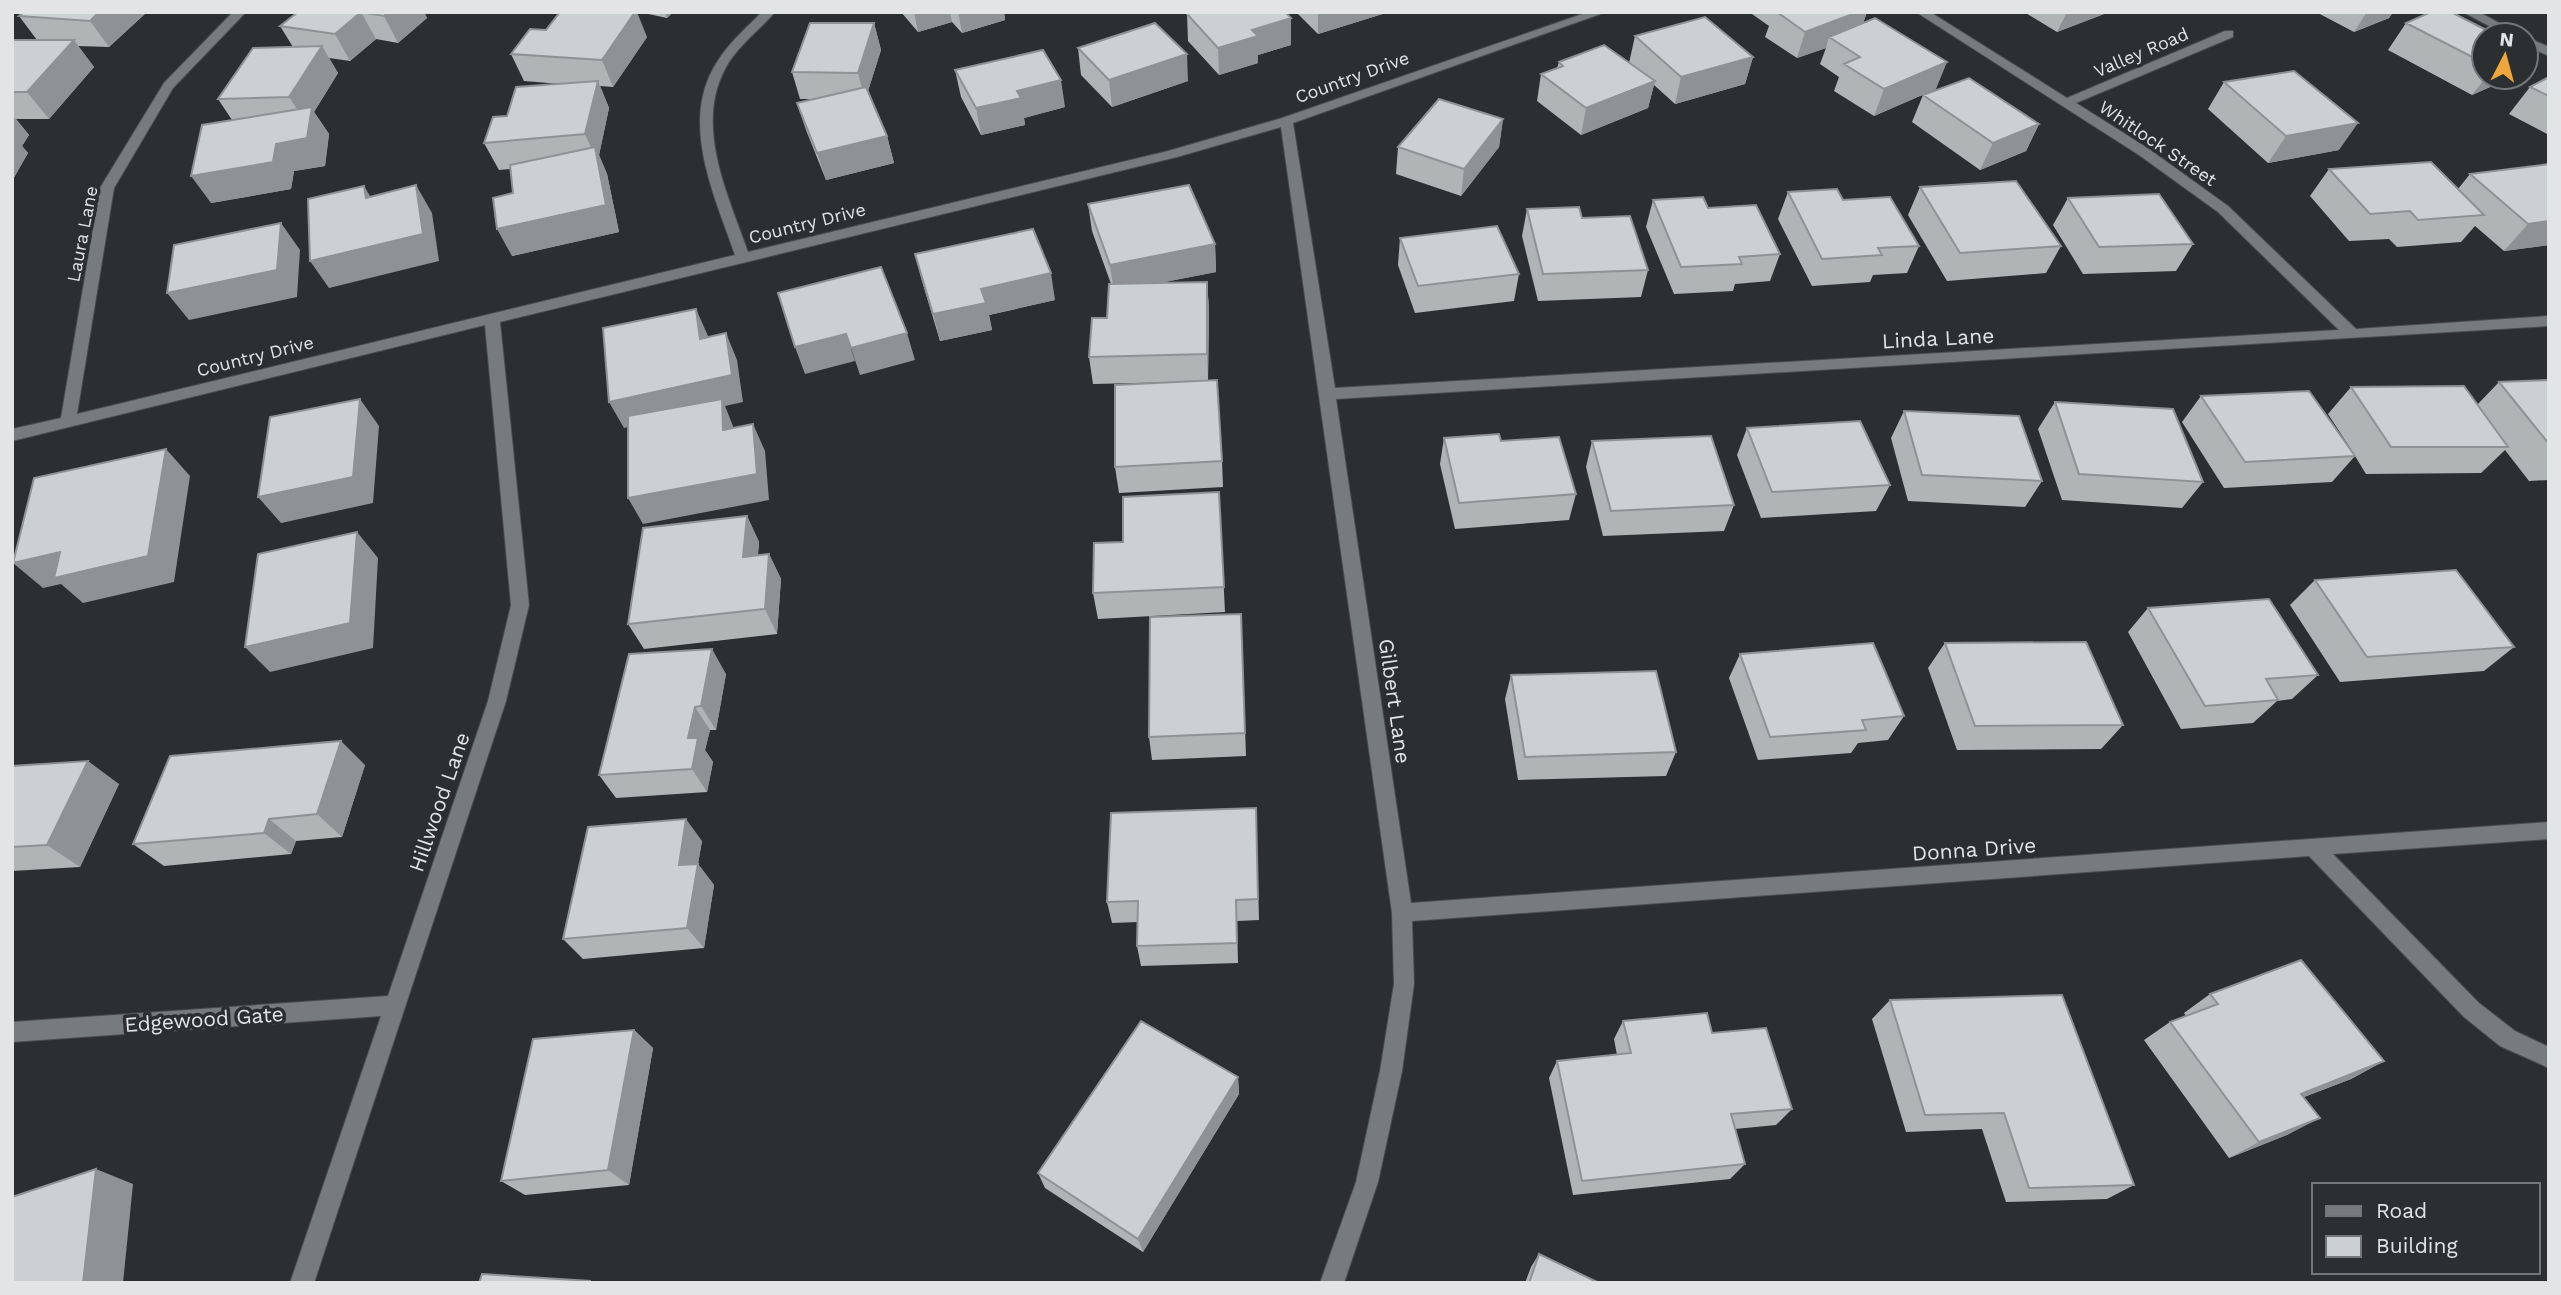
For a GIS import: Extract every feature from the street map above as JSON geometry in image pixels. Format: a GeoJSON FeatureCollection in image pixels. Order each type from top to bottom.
{"type":"FeatureCollection","features":[{"type":"Feature","properties":{"kind":"street","name":"Laura Lane"},"geometry":{"type":"LineString","coordinates":[[68,422],[107,188],[168,86],[240,12]]}},
{"type":"Feature","properties":{"kind":"street"},"geometry":{"type":"LineString","coordinates":[[743,258],[705,138],[708,89],[728,51],[769,12]]}},
{"type":"Feature","properties":{"kind":"street","name":"Country Drive"},"geometry":{"type":"LineString","coordinates":[[12,435],[1172,154],[1286,121],[1600,12]]}},
{"type":"Feature","properties":{"kind":"street","name":"Whitlock Street"},"geometry":{"type":"LineString","coordinates":[[1922,12],[2144,152],[2223,209],[2352,334]]}},
{"type":"Feature","properties":{"kind":"street"},"geometry":{"type":"LineString","coordinates":[[2469,12],[2487,21]]}},
{"type":"Feature","properties":{"kind":"street","name":"Valley Road"},"geometry":{"type":"LineString","coordinates":[[2066,103],[2229,34]]}},
{"type":"Feature","properties":{"kind":"street","name":"Gilbert Lane"},"geometry":{"type":"LineString","coordinates":[[1286,121],[1402,913],[1404,984],[1391,1071],[1367,1182],[1332,1283]]}},
{"type":"Feature","properties":{"kind":"street","name":"Hillwood Lane"},"geometry":{"type":"LineString","coordinates":[[302,1283],[497,701],[520,605],[492,319]]}},
{"type":"Feature","properties":{"kind":"street","name":"Linda Lane"},"geometry":{"type":"LineString","coordinates":[[1328,394],[2549,321]]}},
{"type":"Feature","properties":{"kind":"street","name":"Donna Drive"},"geometry":{"type":"LineString","coordinates":[[1402,913],[2549,830]]}},
{"type":"Feature","properties":{"kind":"street"},"geometry":{"type":"LineString","coordinates":[[2313,847],[2464,1003],[2497,1032],[2533,1054],[2549,1058]]}},
{"type":"Feature","properties":{"kind":"street","name":"Edgewood Gate"},"geometry":{"type":"LineString","coordinates":[[12,1032],[395,1005]]}},
{"type":"Feature","properties":{"kind":"building"},"geometry":{"type":"Polygon","coordinates":[[[24,12],[99,12],[90,21],[19,16],[24,12]]]}},
{"type":"Feature","properties":{"kind":"building"},"geometry":{"type":"Polygon","coordinates":[[[298,12],[361,12],[335,34],[280,26],[298,12]]]}},
{"type":"Feature","properties":{"kind":"building"},"geometry":{"type":"Polygon","coordinates":[[[361,12],[388,12],[384,16],[361,12]]]}},
{"type":"Feature","properties":{"kind":"building"},"geometry":{"type":"Polygon","coordinates":[[[560,12],[635,12],[602,60],[511,54],[530,29],[546,30],[560,12]]]}},
{"type":"Feature","properties":{"kind":"building"},"geometry":{"type":"Polygon","coordinates":[[[1285,12],[1291,18],[1252,30],[1258,36],[1218,48],[1187,14],[1285,12]]]}},
{"type":"Feature","properties":{"kind":"building"},"geometry":{"type":"Polygon","coordinates":[[[1777,12],[1858,12],[1805,32],[1777,12]]]}},
{"type":"Feature","properties":{"kind":"building"},"geometry":{"type":"Polygon","coordinates":[[[2431,12],[2451,12],[2470,22],[2470,56],[2406,23],[2431,12]]]}},
{"type":"Feature","properties":{"kind":"building"},"geometry":{"type":"Polygon","coordinates":[[[1705,17],[1753,57],[1681,77],[1635,36],[1705,17]]]}},
{"type":"Feature","properties":{"kind":"building"},"geometry":{"type":"Polygon","coordinates":[[[1875,18],[1947,62],[1884,89],[1844,64],[1860,57],[1829,37],[1875,18]]]}},
{"type":"Feature","properties":{"kind":"building"},"geometry":{"type":"Polygon","coordinates":[[[810,23],[874,23],[858,73],[792,72],[810,23]]]}},
{"type":"Feature","properties":{"kind":"building"},"geometry":{"type":"Polygon","coordinates":[[[1155,23],[1187,54],[1109,80],[1078,48],[1155,23]]]}},
{"type":"Feature","properties":{"kind":"building"},"geometry":{"type":"Polygon","coordinates":[[[12,40],[74,40],[27,92],[12,92],[12,40]]]}},
{"type":"Feature","properties":{"kind":"building"},"geometry":{"type":"Polygon","coordinates":[[[1604,45],[1655,81],[1586,108],[1541,74],[1563,66],[1559,62],[1604,45]]]}},
{"type":"Feature","properties":{"kind":"building"},"geometry":{"type":"Polygon","coordinates":[[[322,46],[289,97],[218,99],[253,48],[322,46]]]}},
{"type":"Feature","properties":{"kind":"building"},"geometry":{"type":"Polygon","coordinates":[[[1043,50],[1061,80],[1017,91],[1021,98],[976,108],[955,70],[1043,50]]]}},
{"type":"Feature","properties":{"kind":"building"},"geometry":{"type":"Polygon","coordinates":[[[2294,71],[2358,123],[2286,136],[2224,82],[2294,71]]]}},
{"type":"Feature","properties":{"kind":"building"},"geometry":{"type":"Polygon","coordinates":[[[2549,77],[2549,96],[2538,91],[2540,82],[2549,77]]]}},
{"type":"Feature","properties":{"kind":"building"},"geometry":{"type":"Polygon","coordinates":[[[1969,78],[2039,124],[1993,143],[1923,95],[1969,78]]]}},
{"type":"Feature","properties":{"kind":"building"},"geometry":{"type":"Polygon","coordinates":[[[598,81],[585,134],[484,143],[493,117],[507,116],[516,87],[598,81]]]}},
{"type":"Feature","properties":{"kind":"building"},"geometry":{"type":"Polygon","coordinates":[[[866,87],[887,136],[817,153],[797,103],[866,87]]]}},
{"type":"Feature","properties":{"kind":"building"},"geometry":{"type":"Polygon","coordinates":[[[1439,99],[1503,119],[1464,169],[1398,147],[1439,99]]]}},
{"type":"Feature","properties":{"kind":"building"},"geometry":{"type":"Polygon","coordinates":[[[312,107],[307,138],[276,144],[273,162],[191,176],[202,125],[312,107]]]}},
{"type":"Feature","properties":{"kind":"building"},"geometry":{"type":"Polygon","coordinates":[[[595,147],[606,205],[497,229],[493,198],[513,193],[510,165],[595,147]]]}},
{"type":"Feature","properties":{"kind":"building"},"geometry":{"type":"Polygon","coordinates":[[[2431,162],[2484,215],[2418,220],[2410,211],[2370,214],[2329,169],[2431,162]]]}},
{"type":"Feature","properties":{"kind":"building"},"geometry":{"type":"Polygon","coordinates":[[[2549,164],[2549,221],[2528,224],[2470,174],[2549,164]]]}},
{"type":"Feature","properties":{"kind":"building"},"geometry":{"type":"Polygon","coordinates":[[[2016,181],[2061,246],[1960,253],[1920,187],[2016,181]]]}},
{"type":"Feature","properties":{"kind":"building"},"geometry":{"type":"Polygon","coordinates":[[[416,185],[423,234],[310,261],[308,199],[364,186],[366,198],[416,185]]]}},
{"type":"Feature","properties":{"kind":"building"},"geometry":{"type":"Polygon","coordinates":[[[1189,185],[1215,244],[1110,265],[1088,204],[1189,185]]]}},
{"type":"Feature","properties":{"kind":"building"},"geometry":{"type":"Polygon","coordinates":[[[1837,189],[1843,200],[1890,197],[1919,246],[1878,248],[1882,255],[1822,259],[1788,192],[1837,189]]]}},
{"type":"Feature","properties":{"kind":"building"},"geometry":{"type":"Polygon","coordinates":[[[2159,194],[2193,244],[2099,247],[2068,198],[2159,194]]]}},
{"type":"Feature","properties":{"kind":"building"},"geometry":{"type":"Polygon","coordinates":[[[1703,197],[1708,208],[1756,205],[1780,254],[1739,257],[1742,264],[1681,267],[1653,200],[1703,197]]]}},
{"type":"Feature","properties":{"kind":"building"},"geometry":{"type":"Polygon","coordinates":[[[1579,207],[1582,218],[1630,216],[1648,270],[1543,274],[1527,209],[1579,207]]]}},
{"type":"Feature","properties":{"kind":"building"},"geometry":{"type":"Polygon","coordinates":[[[281,223],[277,270],[167,293],[174,245],[281,223]]]}},
{"type":"Feature","properties":{"kind":"building"},"geometry":{"type":"Polygon","coordinates":[[[1497,226],[1519,274],[1418,286],[1400,238],[1497,226]]]}},
{"type":"Feature","properties":{"kind":"building"},"geometry":{"type":"Polygon","coordinates":[[[1033,229],[1051,273],[981,289],[986,303],[933,314],[915,254],[1033,229]]]}},
{"type":"Feature","properties":{"kind":"building"},"geometry":{"type":"Polygon","coordinates":[[[881,267],[907,333],[851,348],[846,334],[795,347],[778,293],[881,267]]]}},
{"type":"Feature","properties":{"kind":"building"},"geometry":{"type":"Polygon","coordinates":[[[1207,282],[1207,354],[1089,357],[1092,318],[1107,318],[1109,284],[1207,282]]]}},
{"type":"Feature","properties":{"kind":"building"},"geometry":{"type":"Polygon","coordinates":[[[696,309],[700,339],[726,333],[732,375],[609,402],[603,328],[696,309]]]}},
{"type":"Feature","properties":{"kind":"building"},"geometry":{"type":"Polygon","coordinates":[[[1217,380],[1222,461],[1115,467],[1115,385],[1217,380]]]}},
{"type":"Feature","properties":{"kind":"building"},"geometry":{"type":"Polygon","coordinates":[[[2549,380],[2549,444],[2499,382],[2549,380]]]}},
{"type":"Feature","properties":{"kind":"building"},"geometry":{"type":"Polygon","coordinates":[[[2464,386],[2508,447],[2391,447],[2351,387],[2464,386]]]}},
{"type":"Feature","properties":{"kind":"building"},"geometry":{"type":"Polygon","coordinates":[[[2309,391],[2355,456],[2245,462],[2201,396],[2309,391]]]}},
{"type":"Feature","properties":{"kind":"building"},"geometry":{"type":"Polygon","coordinates":[[[360,399],[353,477],[258,497],[270,417],[360,399]]]}},
{"type":"Feature","properties":{"kind":"building"},"geometry":{"type":"Polygon","coordinates":[[[722,399],[723,430],[753,424],[757,474],[628,498],[628,416],[722,399]]]}},
{"type":"Feature","properties":{"kind":"building"},"geometry":{"type":"Polygon","coordinates":[[[2055,402],[2173,409],[2203,482],[2079,474],[2055,402]]]}},
{"type":"Feature","properties":{"kind":"building"},"geometry":{"type":"Polygon","coordinates":[[[1904,411],[2019,416],[2042,481],[1922,475],[1904,411]]]}},
{"type":"Feature","properties":{"kind":"building"},"geometry":{"type":"Polygon","coordinates":[[[1860,421],[1890,485],[1772,492],[1747,428],[1860,421]]]}},
{"type":"Feature","properties":{"kind":"building"},"geometry":{"type":"Polygon","coordinates":[[[1499,434],[1501,441],[1559,437],[1576,494],[1459,503],[1444,438],[1499,434]]]}},
{"type":"Feature","properties":{"kind":"building"},"geometry":{"type":"Polygon","coordinates":[[[1711,436],[1734,505],[1611,511],[1592,441],[1711,436]]]}},
{"type":"Feature","properties":{"kind":"building"},"geometry":{"type":"Polygon","coordinates":[[[166,449],[148,556],[54,578],[60,552],[13,563],[34,478],[166,449]]]}},
{"type":"Feature","properties":{"kind":"building"},"geometry":{"type":"Polygon","coordinates":[[[1219,492],[1224,587],[1093,593],[1094,543],[1123,542],[1123,497],[1219,492]]]}},
{"type":"Feature","properties":{"kind":"building"},"geometry":{"type":"Polygon","coordinates":[[[747,516],[743,557],[769,554],[765,609],[628,624],[643,528],[747,516]]]}},
{"type":"Feature","properties":{"kind":"building"},"geometry":{"type":"Polygon","coordinates":[[[357,532],[350,623],[245,647],[258,554],[357,532]]]}},
{"type":"Feature","properties":{"kind":"building"},"geometry":{"type":"Polygon","coordinates":[[[2456,570],[2514,647],[2367,657],[2315,580],[2456,570]]]}},
{"type":"Feature","properties":{"kind":"building"},"geometry":{"type":"Polygon","coordinates":[[[2269,599],[2318,675],[2266,679],[2278,700],[2205,706],[2148,608],[2269,599]]]}},
{"type":"Feature","properties":{"kind":"building"},"geometry":{"type":"Polygon","coordinates":[[[1241,614],[1245,733],[1149,737],[1150,617],[1241,614]]]}},
{"type":"Feature","properties":{"kind":"building"},"geometry":{"type":"Polygon","coordinates":[[[2086,642],[2123,725],[1975,726],[1945,643],[2086,642]]]}},
{"type":"Feature","properties":{"kind":"building"},"geometry":{"type":"Polygon","coordinates":[[[1873,643],[1904,716],[1862,720],[1866,730],[1770,737],[1740,654],[1873,643]]]}},
{"type":"Feature","properties":{"kind":"building"},"geometry":{"type":"Polygon","coordinates":[[[712,649],[701,706],[695,707],[688,738],[698,738],[692,769],[599,775],[629,654],[712,649]]]}},
{"type":"Feature","properties":{"kind":"building"},"geometry":{"type":"Polygon","coordinates":[[[1656,671],[1676,752],[1525,757],[1511,675],[1656,671]]]}},
{"type":"Feature","properties":{"kind":"building"},"geometry":{"type":"Polygon","coordinates":[[[341,741],[317,814],[269,819],[264,833],[133,844],[170,756],[341,741]]]}},
{"type":"Feature","properties":{"kind":"building"},"geometry":{"type":"Polygon","coordinates":[[[88,761],[47,845],[12,847],[12,766],[88,761]]]}},
{"type":"Feature","properties":{"kind":"building"},"geometry":{"type":"Polygon","coordinates":[[[1256,808],[1258,899],[1236,900],[1237,943],[1137,946],[1138,901],[1107,902],[1111,813],[1256,808]]]}},
{"type":"Feature","properties":{"kind":"building"},"geometry":{"type":"Polygon","coordinates":[[[686,819],[679,865],[698,864],[687,928],[563,939],[588,827],[686,819]]]}},
{"type":"Feature","properties":{"kind":"building"},"geometry":{"type":"Polygon","coordinates":[[[2301,960],[2384,1061],[2301,1094],[2320,1118],[2259,1142],[2170,1022],[2218,1004],[2210,994],[2301,960]]]}},
{"type":"Feature","properties":{"kind":"building"},"geometry":{"type":"Polygon","coordinates":[[[2062,995],[2134,1185],[2029,1188],[2004,1113],[1925,1115],[1890,1000],[2062,995]]]}},
{"type":"Feature","properties":{"kind":"building"},"geometry":{"type":"Polygon","coordinates":[[[1707,1013],[1712,1033],[1766,1028],[1792,1109],[1731,1114],[1745,1164],[1582,1181],[1557,1061],[1631,1053],[1623,1021],[1707,1013]]]}},
{"type":"Feature","properties":{"kind":"building"},"geometry":{"type":"Polygon","coordinates":[[[1141,1021],[1238,1077],[1138,1239],[1038,1173],[1141,1021]]]}},
{"type":"Feature","properties":{"kind":"building"},"geometry":{"type":"Polygon","coordinates":[[[634,1030],[608,1170],[501,1181],[533,1039],[634,1030]]]}},
{"type":"Feature","properties":{"kind":"building"},"geometry":{"type":"Polygon","coordinates":[[[96,1169],[83,1283],[12,1283],[12,1197],[96,1169]]]}},
{"type":"Feature","properties":{"kind":"building"},"geometry":{"type":"Polygon","coordinates":[[[1539,1254],[1599,1283],[1529,1283],[1539,1254]]]}},
{"type":"Feature","properties":{"kind":"building"},"geometry":{"type":"Polygon","coordinates":[[[482,1274],[590,1281],[590,1283],[479,1283],[482,1274]]]}}]}
